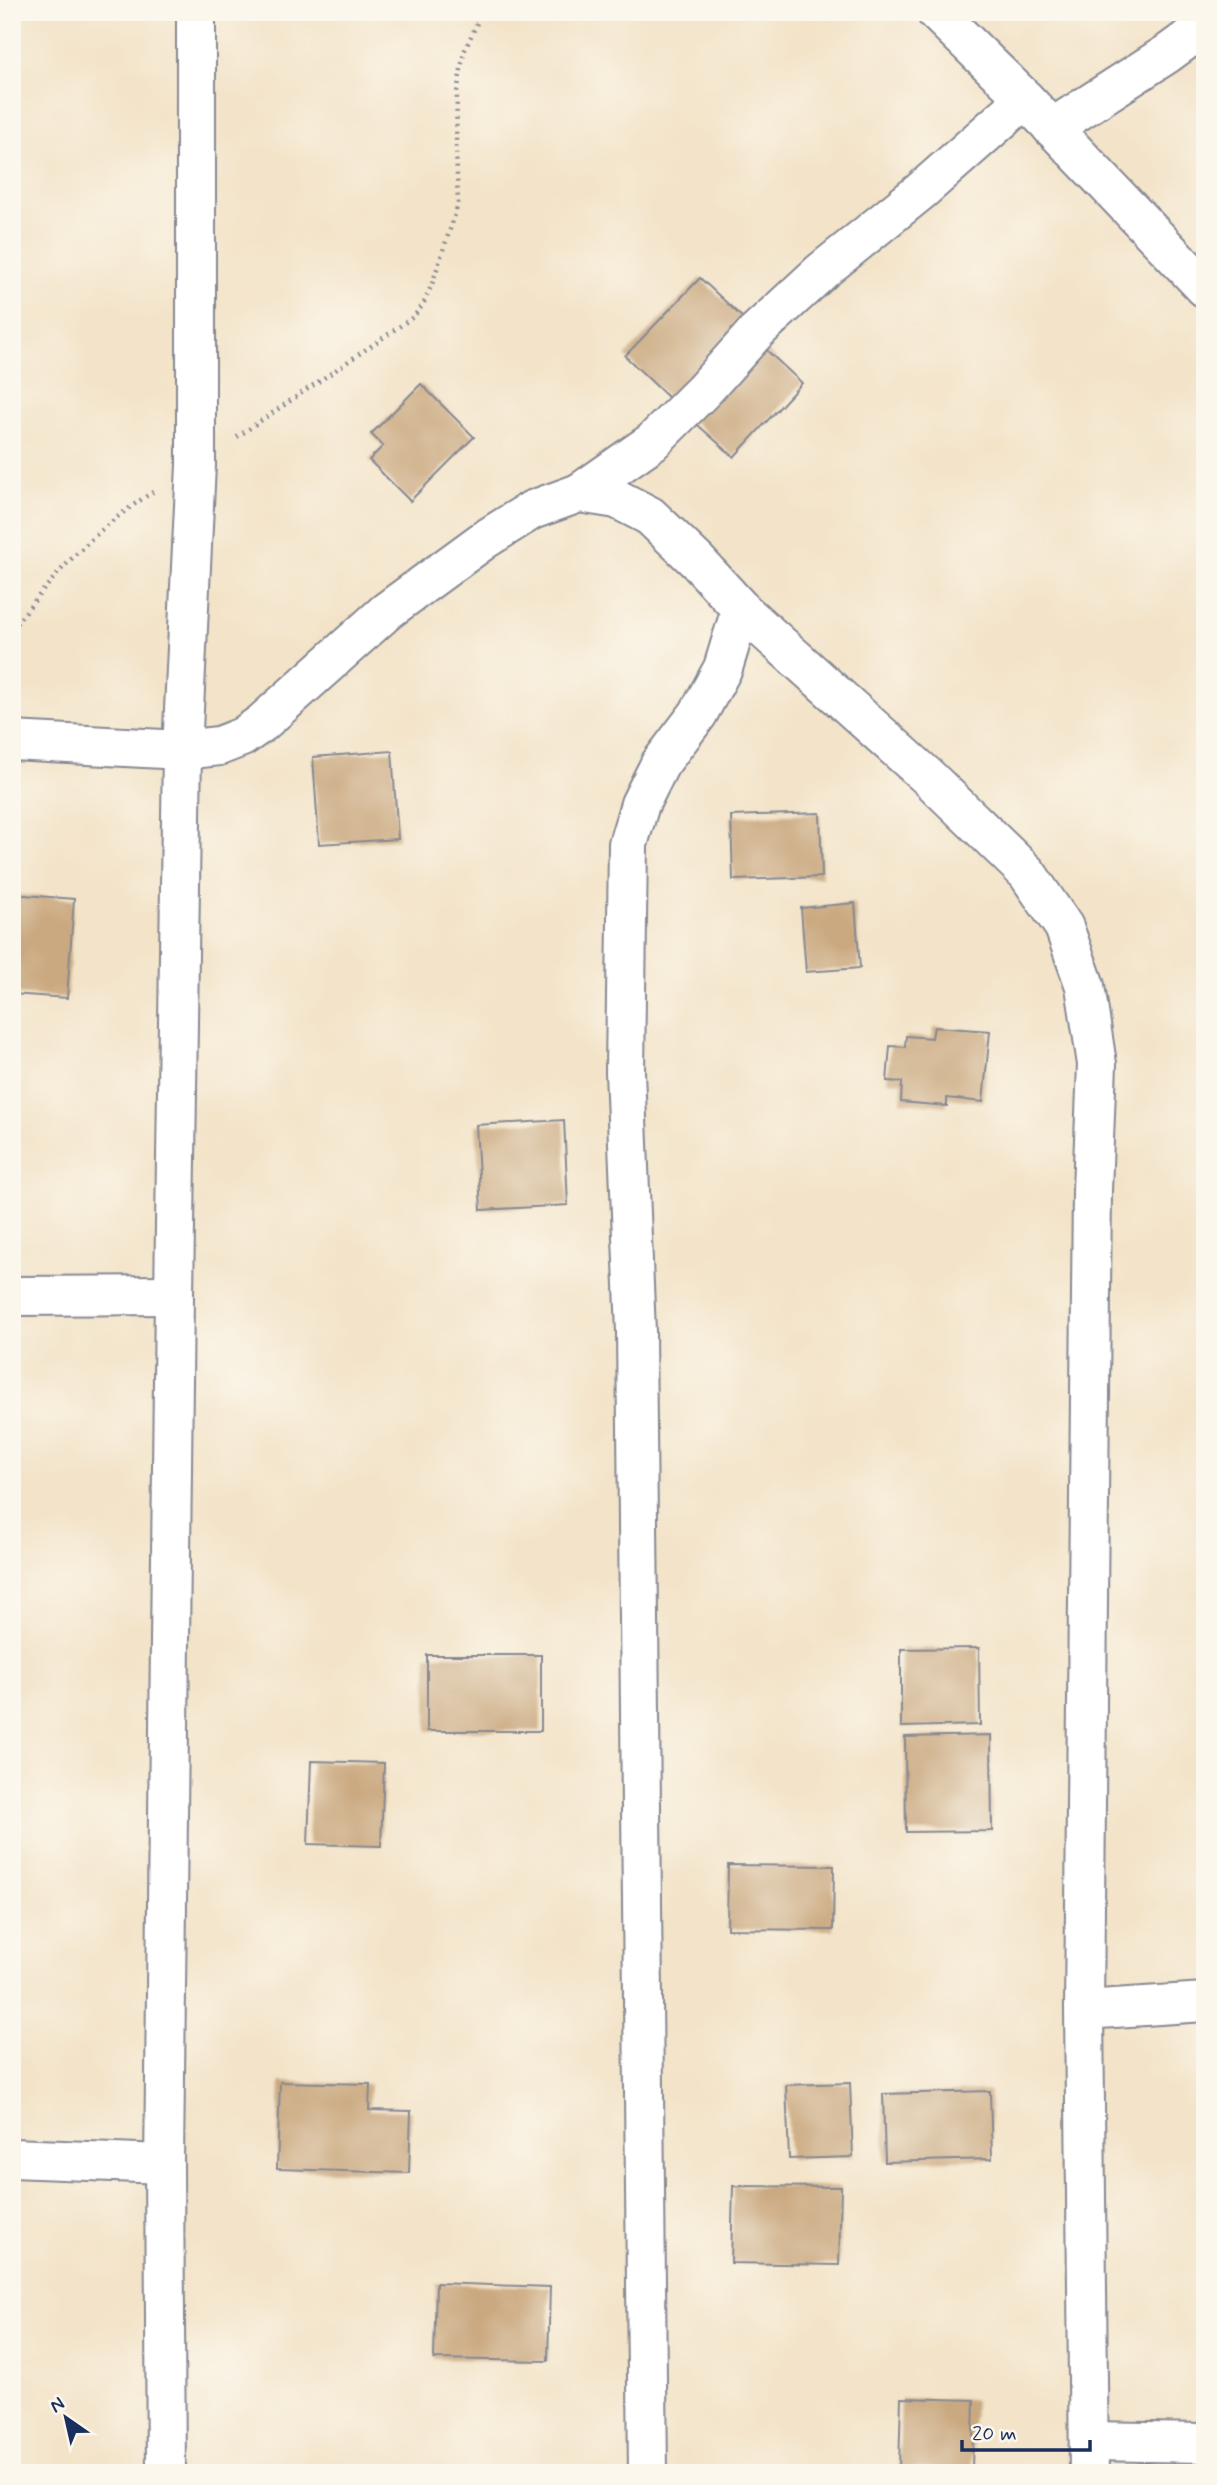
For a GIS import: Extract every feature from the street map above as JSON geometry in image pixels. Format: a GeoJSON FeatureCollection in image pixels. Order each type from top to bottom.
{"type":"FeatureCollection","features":[{"type":"Feature","properties":{"kind":"street"},"geometry":{"type":"LineString","coordinates":[[166,2473],[164,2164],[174,1295],[182,750],[196,465],[196,12]]}},
{"type":"Feature","properties":{"kind":"street"},"geometry":{"type":"LineString","coordinates":[[936,12],[1025,99],[1205,288]]}},
{"type":"Feature","properties":{"kind":"street"},"geometry":{"type":"LineString","coordinates":[[1052,128],[1167,54],[1189,38],[1205,21]]}},
{"type":"Feature","properties":{"kind":"street"},"geometry":{"type":"LineString","coordinates":[[12,741],[182,750],[219,746],[242,737],[262,723],[387,611],[484,540],[532,510],[579,494],[652,442],[757,331],[813,279],[921,191],[1025,99]]}},
{"type":"Feature","properties":{"kind":"street"},"geometry":{"type":"LineString","coordinates":[[579,494],[617,499],[650,516],[698,562],[741,609],[929,778],[1027,873],[1064,927],[1084,986],[1097,1064],[1092,1190],[1084,2010],[1090,2457],[1205,2443]]}},
{"type":"Feature","properties":{"kind":"street"},"geometry":{"type":"LineString","coordinates":[[648,2473],[636,1332],[625,1072],[628,844],[640,804],[660,764],[698,714],[723,668],[741,609]]}},
{"type":"Feature","properties":{"kind":"street"},"geometry":{"type":"LineString","coordinates":[[12,1296],[174,1295]]}},
{"type":"Feature","properties":{"kind":"street"},"geometry":{"type":"LineString","coordinates":[[1084,2010],[1205,2002]]}},
{"type":"Feature","properties":{"kind":"street"},"geometry":{"type":"LineString","coordinates":[[12,2158],[164,2164]]}},
{"type":"Feature","properties":{"kind":"path"},"geometry":{"type":"LineString","coordinates":[[12,629],[65,564],[105,525],[393,331],[413,317],[423,305],[458,205],[457,92],[464,52],[481,12]]}},
{"type":"Feature","properties":{"kind":"building"},"geometry":{"type":"Polygon","coordinates":[[[700,278],[744,319],[669,398],[625,356],[700,278]]]}},
{"type":"Feature","properties":{"kind":"building"},"geometry":{"type":"Polygon","coordinates":[[[760,344],[802,383],[734,457],[691,419],[760,344]]]}},
{"type":"Feature","properties":{"kind":"building"},"geometry":{"type":"Polygon","coordinates":[[[421,384],[474,437],[410,501],[369,460],[383,446],[371,434],[421,384]]]}},
{"type":"Feature","properties":{"kind":"building"},"geometry":{"type":"Polygon","coordinates":[[[392,751],[398,839],[319,844],[313,757],[392,751]]]}},
{"type":"Feature","properties":{"kind":"building"},"geometry":{"type":"Polygon","coordinates":[[[820,813],[822,877],[733,880],[731,816],[820,813]]]}},
{"type":"Feature","properties":{"kind":"building"},"geometry":{"type":"Polygon","coordinates":[[[12,894],[74,899],[67,998],[12,994],[12,894]]]}},
{"type":"Feature","properties":{"kind":"building"},"geometry":{"type":"Polygon","coordinates":[[[855,903],[860,968],[806,972],[801,908],[855,903]]]}},
{"type":"Feature","properties":{"kind":"building"},"geometry":{"type":"Polygon","coordinates":[[[934,1027],[990,1031],[983,1102],[947,1098],[947,1106],[901,1102],[902,1082],[887,1081],[890,1046],[905,1047],[906,1036],[932,1038],[934,1027]]]}},
{"type":"Feature","properties":{"kind":"building"},"geometry":{"type":"Polygon","coordinates":[[[564,1120],[568,1205],[481,1210],[476,1125],[564,1120]]]}},
{"type":"Feature","properties":{"kind":"building"},"geometry":{"type":"Polygon","coordinates":[[[979,1648],[980,1725],[901,1727],[901,1649],[979,1648]]]}},
{"type":"Feature","properties":{"kind":"building"},"geometry":{"type":"Polygon","coordinates":[[[427,1655],[541,1655],[541,1731],[427,1731],[427,1655]]]}},
{"type":"Feature","properties":{"kind":"building"},"geometry":{"type":"Polygon","coordinates":[[[991,1735],[992,1831],[906,1832],[905,1737],[991,1735]]]}},
{"type":"Feature","properties":{"kind":"building"},"geometry":{"type":"Polygon","coordinates":[[[311,1761],[384,1763],[381,1846],[308,1844],[311,1761]]]}},
{"type":"Feature","properties":{"kind":"building"},"geometry":{"type":"Polygon","coordinates":[[[728,1865],[834,1866],[833,1930],[727,1929],[728,1865]]]}},
{"type":"Feature","properties":{"kind":"building"},"geometry":{"type":"Polygon","coordinates":[[[280,2082],[370,2084],[369,2110],[411,2111],[409,2173],[277,2169],[280,2082]]]}},
{"type":"Feature","properties":{"kind":"building"},"geometry":{"type":"Polygon","coordinates":[[[850,2083],[853,2157],[789,2159],[786,2085],[850,2083]]]}},
{"type":"Feature","properties":{"kind":"building"},"geometry":{"type":"Polygon","coordinates":[[[990,2091],[992,2159],[885,2162],[883,2094],[990,2091]]]}},
{"type":"Feature","properties":{"kind":"building"},"geometry":{"type":"Polygon","coordinates":[[[733,2186],[841,2187],[839,2265],[731,2263],[733,2186]]]}},
{"type":"Feature","properties":{"kind":"building"},"geometry":{"type":"Polygon","coordinates":[[[436,2283],[550,2287],[548,2361],[434,2359],[436,2283]]]}},
{"type":"Feature","properties":{"kind":"building"},"geometry":{"type":"Polygon","coordinates":[[[901,2398],[974,2400],[972,2469],[899,2468],[901,2398]]]}}]}
